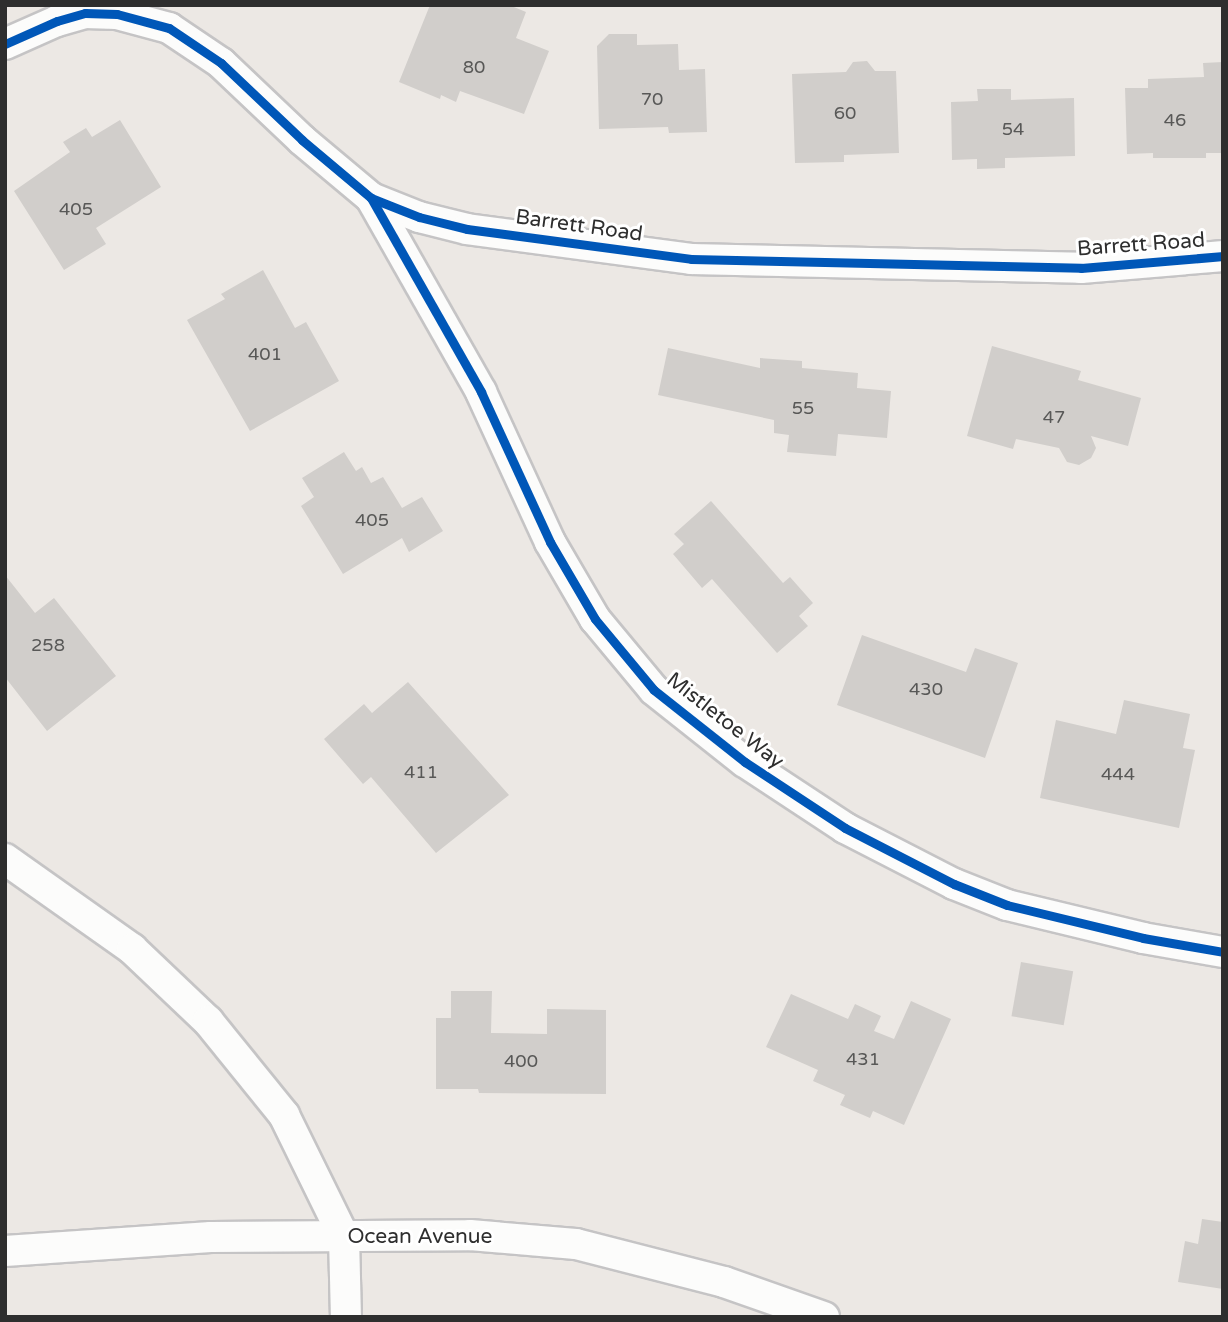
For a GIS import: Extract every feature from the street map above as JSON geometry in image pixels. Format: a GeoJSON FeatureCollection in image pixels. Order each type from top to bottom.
{"type":"FeatureCollection","features":[{"type":"Feature","properties":{"kind":"street","name":"Barrett Road"},"geometry":{"type":"LineString","coordinates":[[5,44],[57,21],[109,10],[169,28],[221,63],[302,140],[371,198],[419,217],[467,229],[691,259],[1081,268],[1223,256]]}},
{"type":"Feature","properties":{"kind":"street","name":"Mistletoe Way"},"geometry":{"type":"LineString","coordinates":[[371,198],[481,392],[550,542],[595,619],[654,690],[745,762],[845,828],[954,884],[1020,908],[1143,938],[1223,952]]}},
{"type":"Feature","properties":{"kind":"street"},"geometry":{"type":"LineString","coordinates":[[5,859],[132,949],[208,1021],[284,1115],[344,1237],[345,1317]]}},
{"type":"Feature","properties":{"kind":"street","name":"Ocean Avenue"},"geometry":{"type":"LineString","coordinates":[[5,1251],[211,1237],[470,1235],[576,1244],[724,1282],[824,1317]]}},
{"type":"Feature","properties":{"kind":"building"},"geometry":{"type":"Polygon","coordinates":[[[430,5],[509,5],[526,12],[516,38],[549,51],[524,114],[460,91],[456,102],[441,95],[440,99],[399,82],[430,5]]]}},
{"type":"Feature","properties":{"kind":"building"},"geometry":{"type":"Polygon","coordinates":[[[609,34],[637,34],[637,45],[678,44],[679,70],[705,69],[707,132],[669,133],[668,127],[599,129],[597,46],[609,34]]]}},
{"type":"Feature","properties":{"kind":"building"},"geometry":{"type":"Polygon","coordinates":[[[867,61],[875,71],[896,71],[899,153],[844,155],[844,162],[795,163],[792,74],[846,72],[853,62],[867,61]]]}},
{"type":"Feature","properties":{"kind":"building"},"geometry":{"type":"Polygon","coordinates":[[[1223,62],[1223,153],[1206,153],[1206,158],[1153,158],[1153,153],[1127,154],[1125,88],[1148,88],[1148,79],[1204,77],[1203,63],[1223,62]]]}},
{"type":"Feature","properties":{"kind":"building"},"geometry":{"type":"Polygon","coordinates":[[[977,89],[1011,89],[1011,100],[1074,98],[1075,156],[1005,158],[1005,168],[977,169],[977,159],[952,160],[951,102],[978,101],[977,89]]]}},
{"type":"Feature","properties":{"kind":"building"},"geometry":{"type":"Polygon","coordinates":[[[120,120],[161,187],[96,228],[106,244],[64,270],[14,191],[70,152],[63,142],[86,128],[92,137],[120,120]]]}},
{"type":"Feature","properties":{"kind":"building"},"geometry":{"type":"Polygon","coordinates":[[[263,270],[295,328],[306,322],[339,381],[250,431],[187,320],[225,299],[221,294],[263,270]]]}},
{"type":"Feature","properties":{"kind":"building"},"geometry":{"type":"Polygon","coordinates":[[[992,346],[1081,371],[1078,380],[1141,398],[1128,446],[1091,436],[1096,448],[1091,458],[1079,465],[1067,462],[1059,448],[1016,439],[1013,449],[967,436],[992,346]]]}},
{"type":"Feature","properties":{"kind":"building"},"geometry":{"type":"Polygon","coordinates":[[[668,348],[760,368],[760,358],[802,361],[802,368],[858,373],[857,388],[891,391],[887,438],[838,434],[836,456],[787,452],[789,435],[774,433],[774,420],[658,395],[668,348]]]}},
{"type":"Feature","properties":{"kind":"building"},"geometry":{"type":"Polygon","coordinates":[[[344,452],[356,471],[362,467],[371,483],[383,477],[402,508],[422,497],[443,531],[409,552],[402,538],[343,574],[301,506],[314,497],[302,478],[344,452]]]}},
{"type":"Feature","properties":{"kind":"building"},"geometry":{"type":"Polygon","coordinates":[[[711,501],[783,583],[790,577],[813,603],[799,616],[808,626],[777,653],[712,579],[702,588],[673,554],[684,544],[674,534],[711,501]]]}},
{"type":"Feature","properties":{"kind":"building"},"geometry":{"type":"Polygon","coordinates":[[[5,575],[35,613],[54,598],[116,676],[47,731],[5,677],[5,575]]]}},
{"type":"Feature","properties":{"kind":"building"},"geometry":{"type":"Polygon","coordinates":[[[862,635],[966,672],[975,648],[1018,663],[985,758],[837,705],[862,635]]]}},
{"type":"Feature","properties":{"kind":"building"},"geometry":{"type":"Polygon","coordinates":[[[408,682],[509,795],[436,853],[371,777],[363,784],[324,739],[364,704],[372,713],[408,682]]]}},
{"type":"Feature","properties":{"kind":"building"},"geometry":{"type":"Polygon","coordinates":[[[1124,700],[1190,714],[1183,748],[1195,750],[1179,828],[1040,798],[1056,720],[1116,734],[1124,700]]]}},
{"type":"Feature","properties":{"kind":"building"},"geometry":{"type":"Polygon","coordinates":[[[1021,962],[1073,971],[1064,1025],[1011,1016],[1021,962]]]}},
{"type":"Feature","properties":{"kind":"building"},"geometry":{"type":"Polygon","coordinates":[[[451,991],[492,991],[491,1033],[547,1034],[547,1009],[606,1010],[606,1094],[479,1093],[478,1089],[436,1089],[436,1018],[451,1018],[451,991]]]}},
{"type":"Feature","properties":{"kind":"building"},"geometry":{"type":"Polygon","coordinates":[[[791,994],[848,1019],[855,1004],[881,1016],[874,1031],[894,1039],[911,1001],[951,1019],[904,1125],[873,1111],[870,1118],[840,1105],[845,1095],[813,1081],[818,1070],[766,1047],[791,994]]]}},
{"type":"Feature","properties":{"kind":"building"},"geometry":{"type":"Polygon","coordinates":[[[1202,1219],[1223,1222],[1223,1289],[1178,1282],[1185,1241],[1198,1244],[1202,1219]]]}},
{"type":"Feature","properties":{"kind":"cycle path"},"geometry":{"type":"LineString","coordinates":[[5,44],[57,21],[85,13],[117,14],[169,28],[221,63],[302,140],[371,198],[419,217],[467,229],[691,259],[1081,268],[1223,256]]}},
{"type":"Feature","properties":{"kind":"cycle path"},"geometry":{"type":"LineString","coordinates":[[371,198],[481,392],[550,542],[595,619],[654,690],[745,762],[845,828],[954,884],[1007,905],[1143,938],[1223,952]]}}]}
